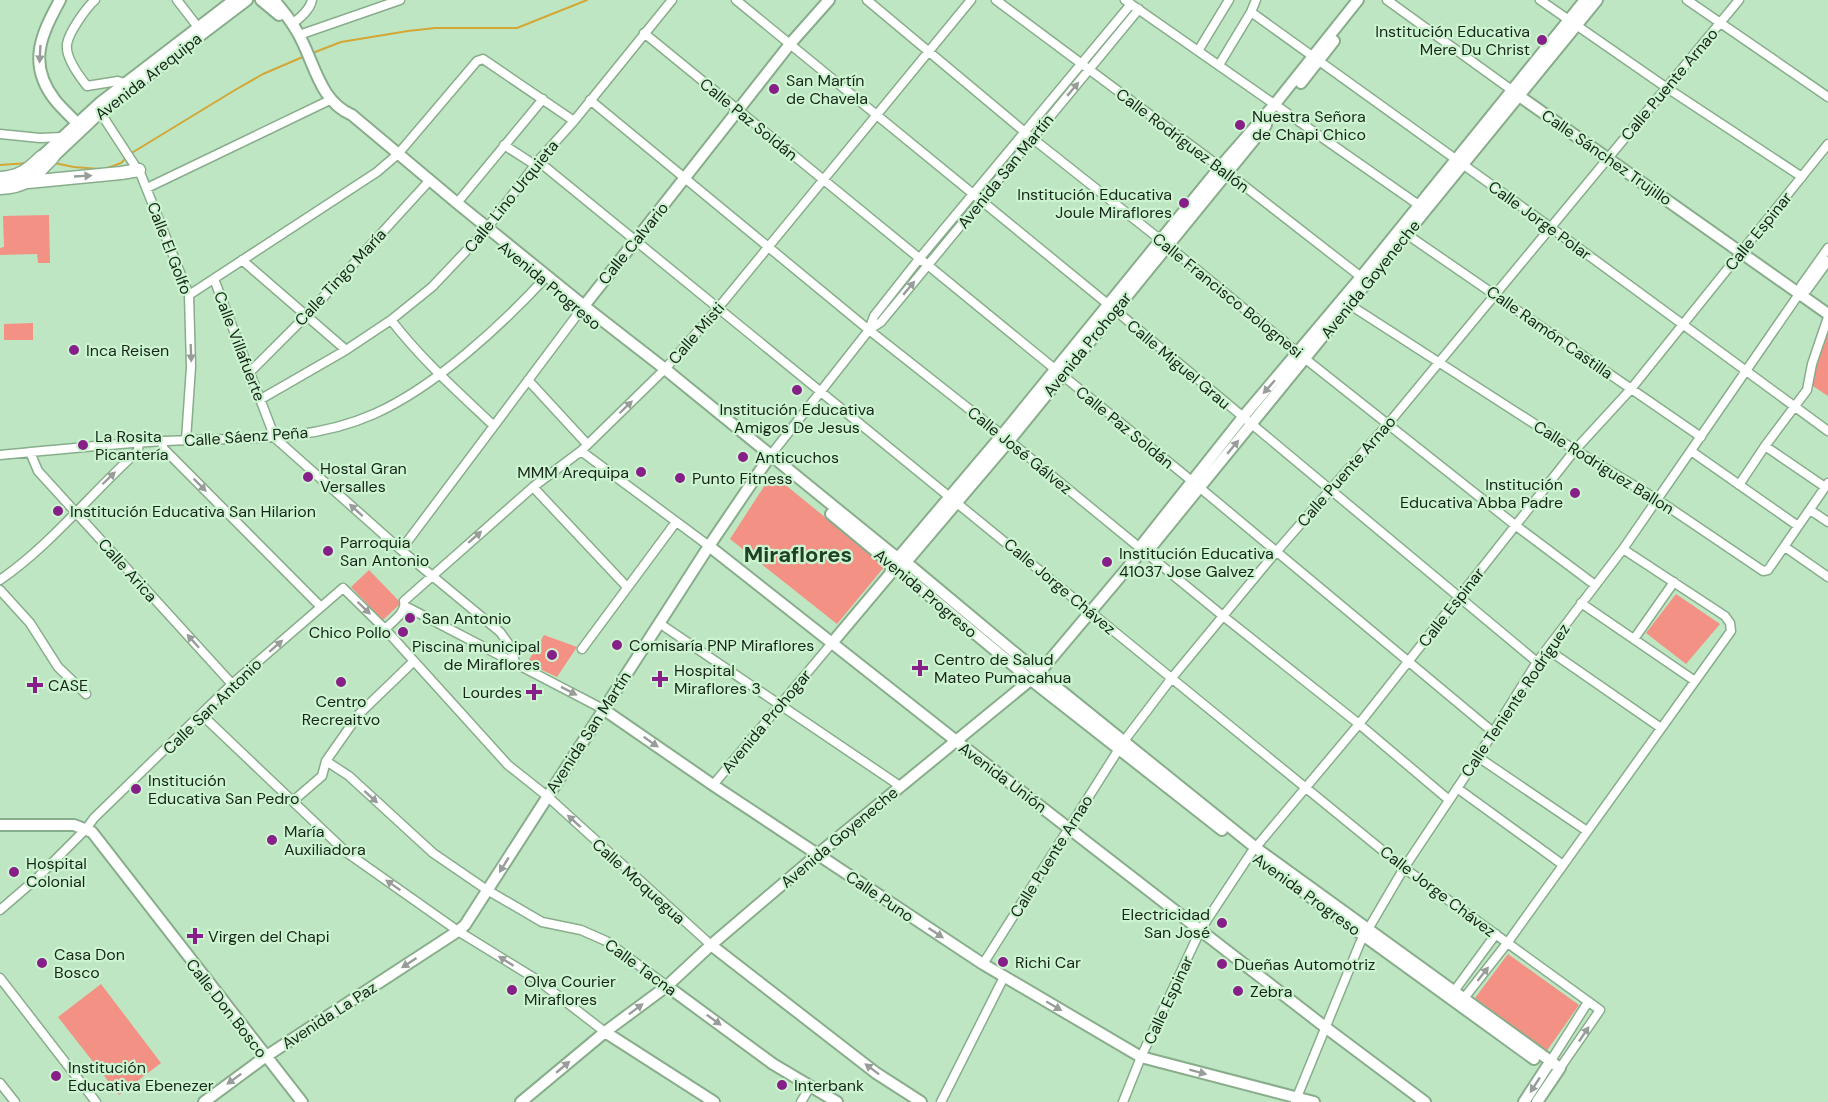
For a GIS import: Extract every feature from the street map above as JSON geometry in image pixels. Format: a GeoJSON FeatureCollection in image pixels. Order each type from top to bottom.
{"type":"FeatureCollection","features":[{"type":"Feature","properties":{"kind":"main road"},"geometry":{"type":"LineString","coordinates":[[0,178],[17,176],[42,162]]}},
{"type":"Feature","properties":{"kind":"main road"},"geometry":{"type":"LineString","coordinates":[[28,182],[42,162]]}},
{"type":"Feature","properties":{"kind":"main road"},"geometry":{"type":"LineString","coordinates":[[0,188],[28,182],[112,174],[136,165]]}},
{"type":"Feature","properties":{"kind":"street"},"geometry":{"type":"LineString","coordinates":[[60,0],[40,44],[38,62],[43,79],[54,99],[79,126]]}},
{"type":"Feature","properties":{"kind":"street"},"geometry":{"type":"LineString","coordinates":[[95,0],[84,13],[69,39],[67,45],[70,60],[87,86],[118,81],[125,83]]}},
{"type":"Feature","properties":{"kind":"street"},"geometry":{"type":"LineString","coordinates":[[177,0],[201,31]]}},
{"type":"Feature","properties":{"kind":"street","name":"Avenida Arequipa"},"geometry":{"type":"LineString","coordinates":[[98,109],[201,31],[234,0]]}},
{"type":"Feature","properties":{"kind":"street","name":"Avenida Arequipa"},"geometry":{"type":"LineString","coordinates":[[42,162],[125,83],[247,0]]}},
{"type":"Feature","properties":{"kind":"street","name":"Avenida Progreso"},"geometry":{"type":"LineString","coordinates":[[261,0],[292,24]]}},
{"type":"Feature","properties":{"kind":"street","name":"Avenida Progreso"},"geometry":{"type":"LineString","coordinates":[[274,0],[300,37],[330,100],[348,118],[663,371],[897,566],[1253,850],[1553,1068]]}},
{"type":"Feature","properties":{"kind":"street"},"geometry":{"type":"LineString","coordinates":[[292,24],[300,18],[312,0]]}},
{"type":"Feature","properties":{"kind":"street"},"geometry":{"type":"LineString","coordinates":[[300,37],[400,0]]}},
{"type":"Feature","properties":{"kind":"street","name":"Calle Lino Urquieta"},"geometry":{"type":"LineString","coordinates":[[261,399],[346,350],[391,320],[432,287],[487,230],[536,163],[574,121],[672,0]]}},
{"type":"Feature","properties":{"kind":"street","name":"Calle Miguel Grau"},"geometry":{"type":"LineString","coordinates":[[735,0],[973,194],[1537,662]]}},
{"type":"Feature","properties":{"kind":"street","name":"Calle Calvario"},"geometry":{"type":"LineString","coordinates":[[401,550],[605,277],[636,241],[737,109],[829,0]]}},
{"type":"Feature","properties":{"kind":"street","name":"Calle Francisco Bolognesi"},"geometry":{"type":"LineString","coordinates":[[867,0],[1024,132],[1515,525],[1595,585]]}},
{"type":"Feature","properties":{"kind":"street","name":"Calle Misti"},"geometry":{"type":"LineString","coordinates":[[385,629],[403,611],[404,601],[532,488],[584,448],[663,371],[971,0]]}},
{"type":"Feature","properties":{"kind":"street","name":"Calle Rodríguez Ballón"},"geometry":{"type":"LineString","coordinates":[[996,0],[1223,170],[1364,280]]}},
{"type":"Feature","properties":{"kind":"street"},"geometry":{"type":"LineString","coordinates":[[1198,51],[1229,0]]}},
{"type":"Feature","properties":{"kind":"street"},"geometry":{"type":"LineString","coordinates":[[1219,65],[1256,0]]}},
{"type":"Feature","properties":{"kind":"street"},"geometry":{"type":"LineString","coordinates":[[1315,58],[1358,0]]}},
{"type":"Feature","properties":{"kind":"street"},"geometry":{"type":"LineString","coordinates":[[1315,58],[1366,0]]}},
{"type":"Feature","properties":{"kind":"street","name":"Calle Sánchez Trujillo"},"geometry":{"type":"LineString","coordinates":[[1387,0],[1828,316]]}},
{"type":"Feature","properties":{"kind":"street"},"geometry":{"type":"LineString","coordinates":[[1540,0],[1667,88],[1802,177]]}},
{"type":"Feature","properties":{"kind":"street","name":"Avenida Goyeneche"},"geometry":{"type":"LineString","coordinates":[[1573,22],[1585,0]]}},
{"type":"Feature","properties":{"kind":"street","name":"Avenida Goyeneche"},"geometry":{"type":"LineString","coordinates":[[520,1102],[605,1032],[667,986],[711,945],[818,854],[1035,676],[1142,551],[1573,22],[1597,0]]}},
{"type":"Feature","properties":{"kind":"street"},"geometry":{"type":"LineString","coordinates":[[1687,0],[1828,98]]}},
{"type":"Feature","properties":{"kind":"street","name":"Calle Puente Arnao"},"geometry":{"type":"LineString","coordinates":[[983,964],[1122,744],[1171,679],[1276,552],[1439,363],[1739,0]]}},
{"type":"Feature","properties":{"kind":"street"},"geometry":{"type":"LineString","coordinates":[[1128,2],[1422,207]]}},
{"type":"Feature","properties":{"kind":"street","name":"Avenida San Martín"},"geometry":{"type":"LineString","coordinates":[[869,330],[874,316],[919,258],[1081,64],[1128,2]]}},
{"type":"Feature","properties":{"kind":"street","name":"Avenida San Martín"},"geometry":{"type":"LineString","coordinates":[[458,931],[488,890],[603,709],[768,459],[869,330],[881,322],[1139,9]]}},
{"type":"Feature","properties":{"kind":"street","name":"Calle Jorge Polar"},"geometry":{"type":"LineString","coordinates":[[1251,12],[1828,431]]}},
{"type":"Feature","properties":{"kind":"street","name":"Calle Paz Soldán"},"geometry":{"type":"LineString","coordinates":[[644,33],[1196,485],[1493,732]]}},
{"type":"Feature","properties":{"kind":"street","name":"Avenida Prohogar"},"geometry":{"type":"LineString","coordinates":[[713,785],[1005,438],[1315,58]]}},
{"type":"Feature","properties":{"kind":"street"},"geometry":{"type":"LineString","coordinates":[[189,295],[353,188],[395,156],[477,62],[483,59],[574,121]]}},
{"type":"Feature","properties":{"kind":"street"},"geometry":{"type":"LineString","coordinates":[[456,203],[543,99]]}},
{"type":"Feature","properties":{"kind":"street"},"geometry":{"type":"LineString","coordinates":[[147,188],[330,100]]}},
{"type":"Feature","properties":{"kind":"street","name":"Calle José Gálvez"},"geometry":{"type":"LineString","coordinates":[[590,100],[869,330],[1359,723],[1449,800]]}},
{"type":"Feature","properties":{"kind":"street","name":"Calle El Golfo"},"geometry":{"type":"LineString","coordinates":[[98,109],[136,165],[189,295],[191,367],[186,440]]}},
{"type":"Feature","properties":{"kind":"street","name":"Avenida Arequipa"},"geometry":{"type":"LineString","coordinates":[[42,162],[62,137],[79,126]]}},
{"type":"Feature","properties":{"kind":"street"},"geometry":{"type":"LineString","coordinates":[[0,134],[40,138],[62,137]]}},
{"type":"Feature","properties":{"kind":"street","name":"Calle Espinar"},"geometry":{"type":"LineString","coordinates":[[1123,1102],[1141,1057],[1201,929],[1253,850],[1359,723],[1575,450],[1631,389],[1828,144]]}},
{"type":"Feature","properties":{"kind":"street","name":"Calle Jorge Chávez"},"geometry":{"type":"LineString","coordinates":[[504,145],[536,163],[636,241],[1404,868],[1588,1002]]}},
{"type":"Feature","properties":{"kind":"street","name":"Avenida Progreso"},"geometry":{"type":"LineString","coordinates":[[428,182],[487,230]]}},
{"type":"Feature","properties":{"kind":"street","name":"Calle Tingo María"},"geometry":{"type":"LineString","coordinates":[[249,373],[307,315],[428,182]]}},
{"type":"Feature","properties":{"kind":"street","name":"Calle Ramón Castilla"},"geometry":{"type":"LineString","coordinates":[[1403,232],[1701,437]]}},
{"type":"Feature","properties":{"kind":"street","name":"Calle Teniente Rodríguez"},"geometry":{"type":"LineString","coordinates":[[1296,1100],[1365,932],[1404,868],[1478,757],[1537,662],[1658,500],[1828,248]]}},
{"type":"Feature","properties":{"kind":"street"},"geometry":{"type":"LineString","coordinates":[[242,260],[346,350]]}},
{"type":"Feature","properties":{"kind":"street","name":"Calle Teniente Rodríguez"},"geometry":{"type":"LineString","coordinates":[[1799,294],[1807,290],[1828,261]]}},
{"type":"Feature","properties":{"kind":"street","name":"Calle Sáenz Peña"},"geometry":{"type":"LineString","coordinates":[[0,455],[163,441],[275,438],[330,428],[372,414],[402,400],[438,375],[494,328],[546,277]]}},
{"type":"Feature","properties":{"kind":"street","name":"Calle Villafuerte"},"geometry":{"type":"LineString","coordinates":[[214,279],[275,438],[431,576],[500,632],[508,643],[516,664]]}},
{"type":"Feature","properties":{"kind":"street","name":"Avenida Goyeneche"},"geometry":{"type":"LineString","coordinates":[[1302,355],[1350,305],[1364,280]]}},
{"type":"Feature","properties":{"kind":"street","name":"Calle Rodriguez Ballon"},"geometry":{"type":"LineString","coordinates":[[1350,305],[1575,450],[1658,500],[1764,572],[1785,547],[1827,485]]}},
{"type":"Feature","properties":{"kind":"street"},"geometry":{"type":"LineString","coordinates":[[1739,485],[1808,388],[1812,364],[1828,316]]}},
{"type":"Feature","properties":{"kind":"street"},"geometry":{"type":"LineString","coordinates":[[391,320],[438,375],[494,426]]}},
{"type":"Feature","properties":{"kind":"street","name":"Avenida Unión"},"geometry":{"type":"LineString","coordinates":[[528,381],[584,448],[676,522],[1325,1027],[1425,1102]]}},
{"type":"Feature","properties":{"kind":"street"},"geometry":{"type":"LineString","coordinates":[[163,441],[163,448],[321,607]]}},
{"type":"Feature","properties":{"kind":"street"},"geometry":{"type":"LineString","coordinates":[[0,580],[29,560],[138,451],[139,443]]}},
{"type":"Feature","properties":{"kind":"street"},"geometry":{"type":"LineString","coordinates":[[1765,446],[1827,485]]}},
{"type":"Feature","properties":{"kind":"street"},"geometry":{"type":"LineString","coordinates":[[1691,451],[1798,526]]}},
{"type":"Feature","properties":{"kind":"street","name":"Calle Arica"},"geometry":{"type":"LineString","coordinates":[[30,452],[38,471],[232,684]]}},
{"type":"Feature","properties":{"kind":"street"},"geometry":{"type":"LineString","coordinates":[[532,488],[627,587]]}},
{"type":"Feature","properties":{"kind":"street"},"geometry":{"type":"LineString","coordinates":[[1810,510],[1828,522]]}},
{"type":"Feature","properties":{"kind":"street"},"geometry":{"type":"LineString","coordinates":[[582,649],[676,522]]}},
{"type":"Feature","properties":{"kind":"street"},"geometry":{"type":"LineString","coordinates":[[1785,547],[1828,577]]}},
{"type":"Feature","properties":{"kind":"street"},"geometry":{"type":"LineString","coordinates":[[1461,1002],[1508,942],[1731,631],[1730,623],[1725,616],[1623,549]]}},
{"type":"Feature","properties":{"kind":"street"},"geometry":{"type":"LineString","coordinates":[[1634,639],[1674,582]]}},
{"type":"Feature","properties":{"kind":"street","name":"Calle San Antonio"},"geometry":{"type":"LineString","coordinates":[[0,910],[36,879],[86,830],[94,818],[232,684],[343,588]]}},
{"type":"Feature","properties":{"kind":"street","name":"Calle Moquegua"},"geometry":{"type":"LineString","coordinates":[[343,588],[385,629],[508,765],[547,796],[711,945],[876,1072],[921,1102]]}},
{"type":"Feature","properties":{"kind":"street"},"geometry":{"type":"LineString","coordinates":[[0,590],[30,623],[58,667],[86,694]]}},
{"type":"Feature","properties":{"kind":"street"},"geometry":{"type":"LineString","coordinates":[[1581,603],[1695,681]]}},
{"type":"Feature","properties":{"kind":"street","name":"Calle Puno"},"geometry":{"type":"LineString","coordinates":[[405,606],[603,709],[713,785],[983,964],[1141,1057],[1296,1100],[1314,1102]]}},
{"type":"Feature","properties":{"kind":"street"},"geometry":{"type":"LineString","coordinates":[[659,623],[900,786]]}},
{"type":"Feature","properties":{"kind":"street"},"geometry":{"type":"LineString","coordinates":[[1547,649],[1661,728]]}},
{"type":"Feature","properties":{"kind":"street"},"geometry":{"type":"LineString","coordinates":[[293,801],[322,776],[326,761],[359,714],[414,661]]}},
{"type":"Feature","properties":{"kind":"street"},"geometry":{"type":"LineString","coordinates":[[201,714],[346,852],[458,931],[539,981],[605,1032],[714,1102]]}},
{"type":"Feature","properties":{"kind":"street"},"geometry":{"type":"LineString","coordinates":[[1478,757],[1587,831]]}},
{"type":"Feature","properties":{"kind":"street","name":"Calle Tacna"},"geometry":{"type":"LineString","coordinates":[[326,761],[349,776],[433,853],[488,890],[542,922],[581,930],[606,941],[772,1064],[837,1102]]}},
{"type":"Feature","properties":{"kind":"street"},"geometry":{"type":"LineString","coordinates":[[1457,788],[1563,865]]}},
{"type":"Feature","properties":{"kind":"street","name":"Calle Don Bosco"},"geometry":{"type":"LineString","coordinates":[[0,818],[75,818],[82,822],[302,1102]]}},
{"type":"Feature","properties":{"kind":"street"},"geometry":{"type":"LineString","coordinates":[[0,825],[74,825],[86,830]]}},
{"type":"Feature","properties":{"kind":"street","name":"Avenida La Paz"},"geometry":{"type":"LineString","coordinates":[[204,1102],[265,1057],[458,931]]}},
{"type":"Feature","properties":{"kind":"street"},"geometry":{"type":"LineString","coordinates":[[1451,995],[1496,934]]}},
{"type":"Feature","properties":{"kind":"street"},"geometry":{"type":"LineString","coordinates":[[941,1102],[1004,977]]}},
{"type":"Feature","properties":{"kind":"street"},"geometry":{"type":"LineString","coordinates":[[0,978],[96,1102]]}},
{"type":"Feature","properties":{"kind":"street"},"geometry":{"type":"LineString","coordinates":[[1524,1102],[1553,1068],[1600,1010],[1588,1002],[1553,1068],[1537,1102]]}},
{"type":"Feature","properties":{"kind":"street"},"geometry":{"type":"LineString","coordinates":[[0,1083],[15,1102]]}},
{"type":"Feature","properties":{"kind":"street"},"geometry":{"type":"LineString","coordinates":[[801,1102],[810,1087]]}},
{"type":"Feature","properties":{"kind":"shaded area"},"geometry":{"type":"Polygon","coordinates":[[[49,215],[50,263],[38,263],[37,254],[0,255],[0,248],[4,247],[3,216],[49,215]]]}},
{"type":"Feature","properties":{"kind":"shaded area"},"geometry":{"type":"Polygon","coordinates":[[[33,323],[33,340],[4,340],[4,324],[33,323]]]}},
{"type":"Feature","properties":{"kind":"shaded area"},"geometry":{"type":"Polygon","coordinates":[[[1828,329],[1828,396],[1813,386],[1813,371],[1828,329]]]}},
{"type":"Feature","properties":{"kind":"shaded area"},"geometry":{"type":"Polygon","coordinates":[[[772,474],[885,566],[837,624],[730,539],[772,474]]]}},
{"type":"Feature","properties":{"kind":"shaded area"},"geometry":{"type":"Polygon","coordinates":[[[369,570],[401,603],[383,620],[351,587],[369,570]]]}},
{"type":"Feature","properties":{"kind":"shaded area"},"geometry":{"type":"Polygon","coordinates":[[[1676,594],[1720,624],[1686,664],[1646,633],[1676,594]]]}},
{"type":"Feature","properties":{"kind":"shaded area","name":"Piscina municipal de Miraflores"},"geometry":{"type":"Polygon","coordinates":[[[544,635],[577,647],[557,677],[527,663],[544,635]]]}},
{"type":"Feature","properties":{"kind":"shaded area"},"geometry":{"type":"Polygon","coordinates":[[[1508,954],[1579,1005],[1546,1052],[1475,998],[1508,954]]]}},
{"type":"Feature","properties":{"kind":"shaded area"},"geometry":{"type":"Polygon","coordinates":[[[101,984],[161,1063],[119,1095],[58,1017],[101,984]]]}},
{"type":"Feature","properties":{"kind":"waterway"},"geometry":{"type":"LineString","coordinates":[[310,54],[341,42],[408,31],[435,28],[517,28],[587,0]]}},
{"type":"Feature","properties":{"kind":"waterway"},"geometry":{"type":"LineString","coordinates":[[130,154],[263,74],[305,56]]}},
{"type":"Feature","properties":{"kind":"waterway"},"geometry":{"type":"LineString","coordinates":[[105,169],[121,163],[126,158]]}},
{"type":"Feature","properties":{"kind":"waterway"},"geometry":{"type":"LineString","coordinates":[[0,165],[28,163]]}},
{"type":"Feature","properties":{"kind":"waterway"},"geometry":{"type":"LineString","coordinates":[[54,163],[99,169]]}},
{"type":"Feature","properties":{"kind":"place","name":"Institución Educativa Mere Du Christ"},"geometry":{"type":"Point","coordinates":[1542,40]}},
{"type":"Feature","properties":{"kind":"place","name":"San Martín de Chavela"},"geometry":{"type":"Point","coordinates":[774,89]}},
{"type":"Feature","properties":{"kind":"place","name":"Nuestra Señora de Chapi Chico"},"geometry":{"type":"Point","coordinates":[1240,125]}},
{"type":"Feature","properties":{"kind":"place","name":"Institución Educativa Joule Miraflores"},"geometry":{"type":"Point","coordinates":[1184,203]}},
{"type":"Feature","properties":{"kind":"place","name":"Inca Reisen"},"geometry":{"type":"Point","coordinates":[74,350]}},
{"type":"Feature","properties":{"kind":"place","name":"Institución Educativa Amigos De Jesus"},"geometry":{"type":"Point","coordinates":[797,390]}},
{"type":"Feature","properties":{"kind":"place","name":"La Rosita Picantería"},"geometry":{"type":"Point","coordinates":[83,445]}},
{"type":"Feature","properties":{"kind":"place","name":"Anticuchos"},"geometry":{"type":"Point","coordinates":[743,457]}},
{"type":"Feature","properties":{"kind":"place","name":"MMM Arequipa"},"geometry":{"type":"Point","coordinates":[641,472]}},
{"type":"Feature","properties":{"kind":"place","name":"Hostal Gran Versalles"},"geometry":{"type":"Point","coordinates":[308,477]}},
{"type":"Feature","properties":{"kind":"place","name":"Punto Fitness"},"geometry":{"type":"Point","coordinates":[680,478]}},
{"type":"Feature","properties":{"kind":"place","name":"Institución Educativa Abba Padre"},"geometry":{"type":"Point","coordinates":[1575,493]}},
{"type":"Feature","properties":{"kind":"place","name":"Institución Educativa San Hilarion"},"geometry":{"type":"Point","coordinates":[58,511]}},
{"type":"Feature","properties":{"kind":"place","name":"Parroquia San Antonio"},"geometry":{"type":"Point","coordinates":[328,551]}},
{"type":"Feature","properties":{"kind":"place","name":"Institución Educativa 41037 Jose Galvez"},"geometry":{"type":"Point","coordinates":[1107,562]}},
{"type":"Feature","properties":{"kind":"place","name":"San Antonio"},"geometry":{"type":"Point","coordinates":[410,618]}},
{"type":"Feature","properties":{"kind":"place","name":"Chico Pollo"},"geometry":{"type":"Point","coordinates":[403,632]}},
{"type":"Feature","properties":{"kind":"place","name":"Comisaría PNP Miraflores"},"geometry":{"type":"Point","coordinates":[617,645]}},
{"type":"Feature","properties":{"kind":"place","name":"Piscina municipal de Miraflores"},"geometry":{"type":"Point","coordinates":[552,655]}},
{"type":"Feature","properties":{"kind":"place","name":"Centro de Salud Mateo Pumacahua"},"geometry":{"type":"Point","coordinates":[920,668]}},
{"type":"Feature","properties":{"kind":"place","name":"Hospital Miraflores 3"},"geometry":{"type":"Point","coordinates":[660,679]}},
{"type":"Feature","properties":{"kind":"place","name":"Centro Recreaitvo"},"geometry":{"type":"Point","coordinates":[341,682]}},
{"type":"Feature","properties":{"kind":"place","name":"CASE"},"geometry":{"type":"Point","coordinates":[35,685]}},
{"type":"Feature","properties":{"kind":"place","name":"Lourdes"},"geometry":{"type":"Point","coordinates":[534,692]}},
{"type":"Feature","properties":{"kind":"place","name":"Institución Educativa San Pedro"},"geometry":{"type":"Point","coordinates":[136,789]}},
{"type":"Feature","properties":{"kind":"place","name":"María Auxiliadora"},"geometry":{"type":"Point","coordinates":[272,840]}},
{"type":"Feature","properties":{"kind":"place","name":"Hospital Colonial"},"geometry":{"type":"Point","coordinates":[14,872]}},
{"type":"Feature","properties":{"kind":"place","name":"Electricidad San José"},"geometry":{"type":"Point","coordinates":[1222,923]}},
{"type":"Feature","properties":{"kind":"place","name":"Virgen del Chapi"},"geometry":{"type":"Point","coordinates":[195,936]}},
{"type":"Feature","properties":{"kind":"place","name":"Richi Car"},"geometry":{"type":"Point","coordinates":[1003,962]}},
{"type":"Feature","properties":{"kind":"place","name":"Casa Don Bosco"},"geometry":{"type":"Point","coordinates":[42,963]}},
{"type":"Feature","properties":{"kind":"place","name":"Dueñas Automotriz"},"geometry":{"type":"Point","coordinates":[1222,964]}},
{"type":"Feature","properties":{"kind":"place","name":"Olva Courier Miraflores"},"geometry":{"type":"Point","coordinates":[512,990]}},
{"type":"Feature","properties":{"kind":"place","name":"Zebra"},"geometry":{"type":"Point","coordinates":[1238,991]}},
{"type":"Feature","properties":{"kind":"place","name":"Institución Educativa Ebenezer"},"geometry":{"type":"Point","coordinates":[56,1076]}},
{"type":"Feature","properties":{"kind":"place","name":"Interbank"},"geometry":{"type":"Point","coordinates":[782,1085]}},
{"type":"Feature","properties":{"kind":"district","name":"Miraflores"},"geometry":{"type":"Point","coordinates":[798,554]}}]}
